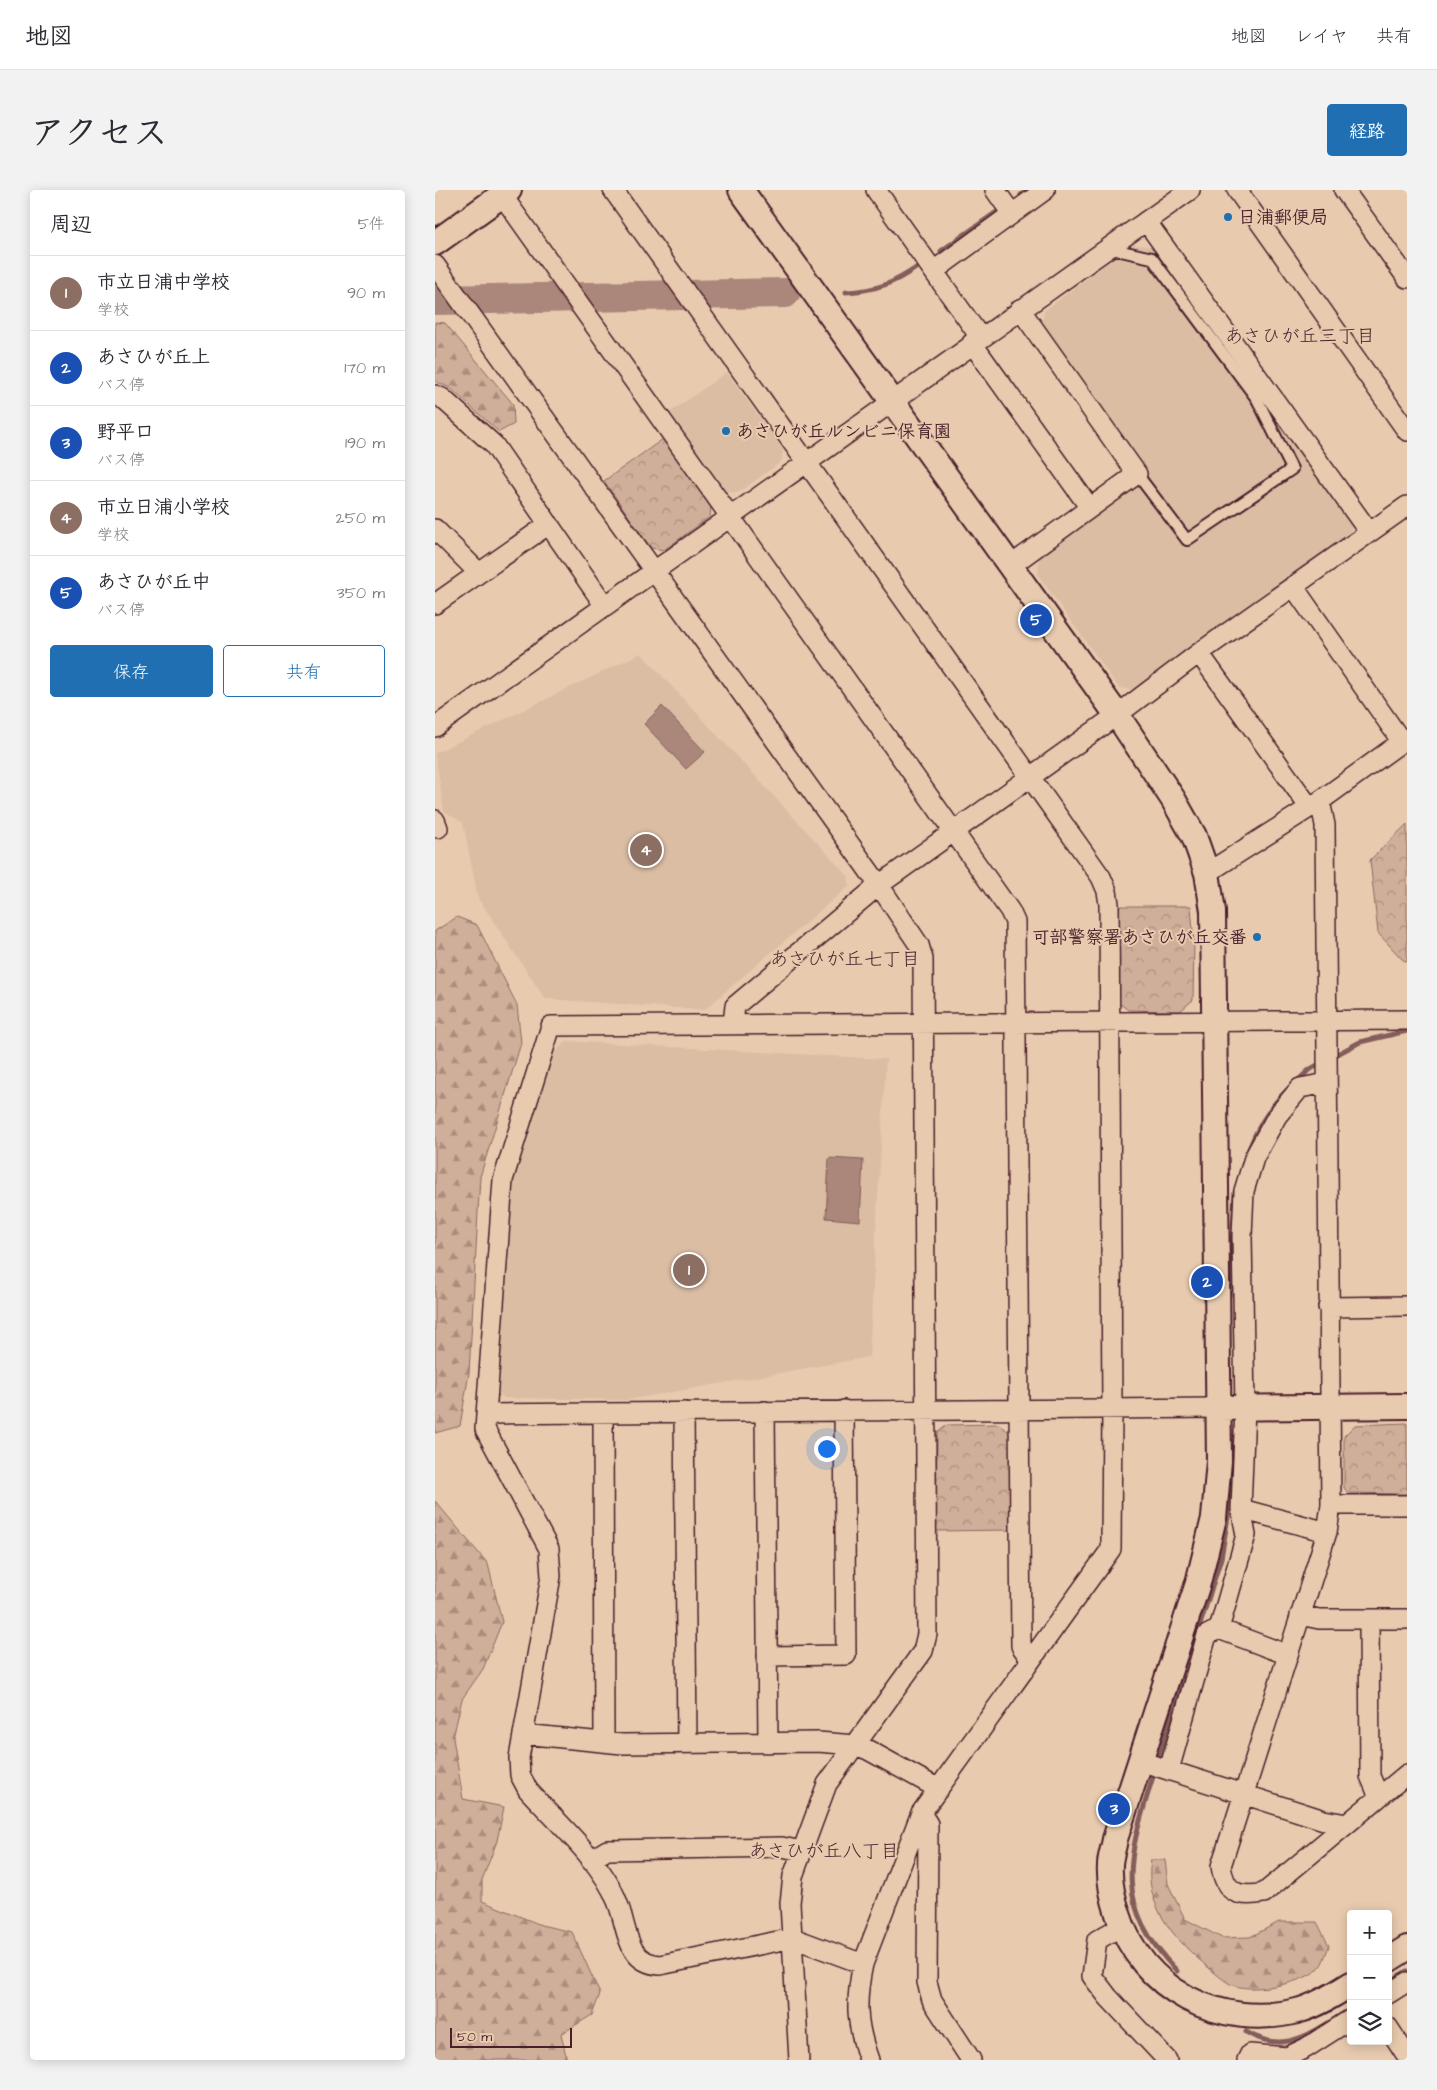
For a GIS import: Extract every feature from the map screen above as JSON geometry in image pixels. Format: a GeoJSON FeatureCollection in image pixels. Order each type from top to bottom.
{"type":"FeatureCollection","features":[{"type":"Feature","properties":{"kind":"street"},"geometry":{"type":"LineString","coordinates":[[613,190],[1029,778],[1101,876],[1107,891],[1109,904],[1113,1407],[1111,1549],[921,1813],[863,1964],[856,2009],[859,2033],[869,2060]]}},
{"type":"Feature","properties":{"kind":"street"},"geometry":{"type":"LineString","coordinates":[[741,190],[1117,715],[1173,799],[1194,836],[1207,873],[1213,911],[1215,1020],[1219,1462],[1214,1518],[1198,1583],[1115,1839],[1110,1865],[1114,1900],[1122,1926],[1134,1950],[1155,1977],[1179,1995],[1208,2009],[1237,2015],[1267,2015],[1297,2011],[1326,2000],[1347,1987]]}},
{"type":"Feature","properties":{"kind":"street"},"geometry":{"type":"LineString","coordinates":[[876,190],[935,270],[976,340],[1090,508]]}},
{"type":"Feature","properties":{"kind":"street"},"geometry":{"type":"LineString","coordinates":[[995,190],[1012,214]]}},
{"type":"Feature","properties":{"kind":"street"},"geometry":{"type":"LineString","coordinates":[[935,270],[1045,190]]}},
{"type":"Feature","properties":{"kind":"street"},"geometry":{"type":"LineString","coordinates":[[435,727],[893,403],[976,340],[1190,190]]}},
{"type":"Feature","properties":{"kind":"street"},"geometry":{"type":"LineString","coordinates":[[1237,190],[1407,431]]}},
{"type":"Feature","properties":{"kind":"street"},"geometry":{"type":"LineString","coordinates":[[1344,190],[1407,278]]}},
{"type":"Feature","properties":{"kind":"street"},"geometry":{"type":"LineString","coordinates":[[435,243],[506,193],[574,297],[1010,911],[1015,922],[1021,1646],[1031,1660]]}},
{"type":"Feature","properties":{"kind":"street"},"geometry":{"type":"LineString","coordinates":[[1146,221],[1369,532]]}},
{"type":"Feature","properties":{"kind":"street"},"geometry":{"type":"LineString","coordinates":[[435,264],[879,885],[919,945],[923,959],[927,1634],[923,1651],[827,1784],[793,1876],[790,1903],[799,2060]]}},
{"type":"Feature","properties":{"kind":"street"},"geometry":{"type":"LineString","coordinates":[[1010,566],[1137,474],[1020,309]]}},
{"type":"Feature","properties":{"kind":"street"},"geometry":{"type":"LineString","coordinates":[[435,395],[442,398],[494,445],[605,606]]}},
{"type":"Feature","properties":{"kind":"street"},"geometry":{"type":"LineString","coordinates":[[733,1024],[735,1006],[879,885],[1117,715],[1199,652],[1407,506]]}},
{"type":"Feature","properties":{"kind":"street"},"geometry":{"type":"LineString","coordinates":[[435,604],[549,524]]}},
{"type":"Feature","properties":{"kind":"street"},"geometry":{"type":"LineString","coordinates":[[435,529],[479,573]]}},
{"type":"Feature","properties":{"kind":"street"},"geometry":{"type":"LineString","coordinates":[[1207,873],[1315,804],[1405,740],[1293,586]]}},
{"type":"Feature","properties":{"kind":"street"},"geometry":{"type":"LineString","coordinates":[[1199,652],[1315,804],[1325,825],[1331,1505],[1327,1532],[1221,1866],[1227,1887],[1237,1893],[1249,1896],[1264,1893],[1407,1774]]}},
{"type":"Feature","properties":{"kind":"street"},"geometry":{"type":"LineString","coordinates":[[863,1964],[793,1938],[660,1965],[649,1965],[639,1959],[632,1951],[618,1901],[606,1877],[528,1790],[520,1775],[519,1758],[551,1576],[551,1559],[549,1549],[485,1429],[503,1180],[551,1026],[1407,1020]]}},
{"type":"Feature","properties":{"kind":"street"},"geometry":{"type":"LineString","coordinates":[[1219,1629],[1246,1535],[1241,1510],[1245,1408],[1243,1191],[1255,1158],[1277,1116],[1300,1088],[1327,1083]]}},
{"type":"Feature","properties":{"kind":"street"},"geometry":{"type":"LineString","coordinates":[[1328,1307],[1407,1306]]}},
{"type":"Feature","properties":{"kind":"street"},"geometry":{"type":"LineString","coordinates":[[486,1414],[1113,1407],[1407,1406]]}},
{"type":"Feature","properties":{"kind":"street"},"geometry":{"type":"LineString","coordinates":[[767,1656],[846,1654],[844,1410]]}},
{"type":"Feature","properties":{"kind":"street"},"geometry":{"type":"LineString","coordinates":[[765,1411],[768,1743]]}},
{"type":"Feature","properties":{"kind":"street"},"geometry":{"type":"LineString","coordinates":[[684,1412],[687,1744]]}},
{"type":"Feature","properties":{"kind":"street"},"geometry":{"type":"LineString","coordinates":[[603,1413],[604,1742]]}},
{"type":"Feature","properties":{"kind":"street"},"geometry":{"type":"LineString","coordinates":[[1331,1505],[1407,1505]]}},
{"type":"Feature","properties":{"kind":"street"},"geometry":{"type":"LineString","coordinates":[[1241,1510],[1327,1532]]}},
{"type":"Feature","properties":{"kind":"street"},"geometry":{"type":"LineString","coordinates":[[1301,1615],[1319,1620],[1407,1619]]}},
{"type":"Feature","properties":{"kind":"street"},"geometry":{"type":"LineString","coordinates":[[1369,1619],[1370,1776],[1379,1797]]}},
{"type":"Feature","properties":{"kind":"street"},"geometry":{"type":"LineString","coordinates":[[1169,1770],[1207,1635],[1219,1629],[1288,1655]]}},
{"type":"Feature","properties":{"kind":"street"},"geometry":{"type":"LineString","coordinates":[[523,1734],[604,1742],[687,1744],[818,1742],[855,1745],[868,1750],[939,1789]]}},
{"type":"Feature","properties":{"kind":"street"},"geometry":{"type":"LineString","coordinates":[[1140,1761],[1324,1820],[1347,1824]]}},
{"type":"Feature","properties":{"kind":"street"},"geometry":{"type":"LineString","coordinates":[[921,1813],[929,1824],[927,1982],[932,2000],[971,2060]]}},
{"type":"Feature","properties":{"kind":"street"},"geometry":{"type":"LineString","coordinates":[[591,1860],[607,1850],[782,1847],[802,1851]]}},
{"type":"Feature","properties":{"kind":"street"},"geometry":{"type":"LineString","coordinates":[[1122,1926],[1097,1940],[1092,1976],[1108,1997],[1167,2060]]}},
{"type":"Feature","properties":{"kind":"street"},"geometry":{"type":"LineString","coordinates":[[1392,1957],[1407,1948]]}},
{"type":"Feature","properties":{"kind":"street"},"geometry":{"type":"LineString","coordinates":[[1392,1991],[1407,1982]]}},
{"type":"Feature","properties":{"kind":"street"},"geometry":{"type":"LineString","coordinates":[[1247,2060],[1250,2054],[1287,2057],[1306,2048],[1347,2022]]}},
{"type":"Feature","properties":{"kind":"street"},"geometry":{"type":"LineString","coordinates":[[1392,2032],[1407,2056]]}},
{"type":"Feature","properties":{"kind":"lane"},"geometry":{"type":"LineString","coordinates":[[1107,248],[1152,258],[1257,399],[1292,469],[1187,540],[1137,474]]}},
{"type":"Feature","properties":{"kind":"shaded area"},"geometry":{"type":"Polygon","coordinates":[[[1132,244],[1155,247],[1353,521],[1348,541],[1138,690],[1119,688],[1038,575],[1039,555],[1148,478],[1042,326],[1044,311],[1132,244]]]}},
{"type":"Feature","properties":{"kind":"shaded area","name":"あさひが丘ルンビニ保育園"},"geometry":{"type":"Polygon","coordinates":[[[727,372],[783,450],[781,462],[738,493],[727,492],[669,413],[727,372]]]}},
{"type":"Feature","properties":{"kind":"shaded area"},"geometry":{"type":"Polygon","coordinates":[[[641,653],[849,877],[849,886],[704,1010],[545,999],[478,898],[463,823],[444,811],[435,753],[641,653]]]}},
{"type":"Feature","properties":{"kind":"shaded area"},"geometry":{"type":"Polygon","coordinates":[[[662,706],[705,752],[686,769],[644,724],[662,706]]]}},
{"type":"Feature","properties":{"kind":"shaded area"},"geometry":{"type":"Polygon","coordinates":[[[567,1041],[886,1059],[869,1357],[628,1400],[504,1398],[495,1390],[512,1183],[550,1056],[567,1041]]]}},
{"type":"Feature","properties":{"kind":"shaded area"},"geometry":{"type":"Polygon","coordinates":[[[829,1158],[863,1160],[860,1221],[826,1218],[829,1158]]]}},
{"type":"Feature","properties":{"kind":"green space"},"geometry":{"type":"Polygon","coordinates":[[[435,322],[445,323],[513,404],[514,424],[499,432],[450,388],[435,381],[435,322]]]}},
{"type":"Feature","properties":{"kind":"green space"},"geometry":{"type":"Polygon","coordinates":[[[663,439],[711,506],[710,517],[664,550],[651,548],[604,481],[663,439]]]}},
{"type":"Feature","properties":{"kind":"green space"},"geometry":{"type":"Polygon","coordinates":[[[1407,824],[1407,962],[1378,933],[1370,860],[1407,824]]]}},
{"type":"Feature","properties":{"kind":"green space"},"geometry":{"type":"Polygon","coordinates":[[[1119,906],[1191,906],[1194,944],[1193,1000],[1180,1011],[1128,1010],[1119,1003],[1119,906]]]}},
{"type":"Feature","properties":{"kind":"green space"},"geometry":{"type":"Polygon","coordinates":[[[457,917],[477,925],[517,1005],[521,1043],[480,1177],[469,1373],[460,1426],[435,1433],[435,931],[457,917]]]}},
{"type":"Feature","properties":{"kind":"green space"},"geometry":{"type":"Polygon","coordinates":[[[1407,1423],[1407,1494],[1348,1493],[1344,1488],[1344,1436],[1355,1425],[1407,1423]]]}},
{"type":"Feature","properties":{"kind":"green space"},"geometry":{"type":"Polygon","coordinates":[[[999,1424],[1011,1434],[1012,1530],[936,1531],[937,1433],[947,1425],[999,1424]]]}},
{"type":"Feature","properties":{"kind":"green space"},"geometry":{"type":"Polygon","coordinates":[[[435,1501],[488,1564],[502,1622],[483,1669],[462,1699],[453,1738],[463,1799],[504,1807],[497,1841],[482,1880],[482,1901],[541,1925],[572,1932],[600,1994],[592,2015],[561,2034],[567,2060],[435,2060],[435,1501]]]}},
{"type":"Feature","properties":{"kind":"green space"},"geometry":{"type":"Polygon","coordinates":[[[1151,1860],[1165,1860],[1168,1884],[1185,1919],[1222,1938],[1250,1937],[1279,1922],[1317,1922],[1329,1946],[1321,1965],[1317,1970],[1299,1980],[1275,1986],[1250,1988],[1230,1984],[1185,1946],[1165,1921],[1157,1907],[1152,1892],[1150,1877],[1151,1860]]]}},
{"type":"Feature","properties":{"kind":"waterway"},"geometry":{"type":"LineString","coordinates":[[1021,195],[1028,190]]}},
{"type":"Feature","properties":{"kind":"waterway"},"geometry":{"type":"LineString","coordinates":[[941,251],[998,211]]}},
{"type":"Feature","properties":{"kind":"waterway"},"geometry":{"type":"LineString","coordinates":[[846,292],[876,288],[901,277],[919,266]]}},
{"type":"Feature","properties":{"kind":"waterway"},"geometry":{"type":"LineString","coordinates":[[435,300],[785,293]]}},
{"type":"Feature","properties":{"kind":"waterway"},"geometry":{"type":"LineString","coordinates":[[1330,1058],[1360,1042],[1407,1031]]}},
{"type":"Feature","properties":{"kind":"waterway"},"geometry":{"type":"LineString","coordinates":[[1296,1082],[1309,1070],[1323,1062]]}},
{"type":"Feature","properties":{"kind":"waterway"},"geometry":{"type":"LineString","coordinates":[[1248,1151],[1265,1118],[1288,1089]]}},
{"type":"Feature","properties":{"kind":"waterway"},"geometry":{"type":"LineString","coordinates":[[1234,1296],[1232,1248],[1235,1192]]}},
{"type":"Feature","properties":{"kind":"waterway"},"geometry":{"type":"LineString","coordinates":[[1157,1762],[1221,1558],[1233,1488]]}},
{"type":"Feature","properties":{"kind":"waterway"},"geometry":{"type":"LineString","coordinates":[[1155,1770],[1138,1827],[1131,1875],[1134,1899],[1141,1922],[1156,1946],[1177,1971]]}},
{"type":"Feature","properties":{"kind":"waterway"},"geometry":{"type":"LineString","coordinates":[[1397,1977],[1407,1971]]}},
{"type":"Feature","properties":{"kind":"waterway"},"geometry":{"type":"LineString","coordinates":[[1246,2032],[1261,2039],[1275,2042],[1288,2041],[1313,2032],[1347,2011]]}},
{"type":"Feature","properties":{"kind":"place","name":"日浦郵便局"},"geometry":{"type":"Point","coordinates":[1228,217]}},
{"type":"Feature","properties":{"kind":"place","name":"あさひが丘ルンビニ保育園"},"geometry":{"type":"Point","coordinates":[726,431]}},
{"type":"Feature","properties":{"kind":"place","name":"あさひが丘中"},"geometry":{"type":"Point","coordinates":[1036,620]}},
{"type":"Feature","properties":{"kind":"place","name":"市立日浦小学校"},"geometry":{"type":"Point","coordinates":[646,850]}},
{"type":"Feature","properties":{"kind":"place","name":"可部警察署あさひが丘交番"},"geometry":{"type":"Point","coordinates":[1257,937]}},
{"type":"Feature","properties":{"kind":"place","name":"市立日浦中学校"},"geometry":{"type":"Point","coordinates":[689,1270]}},
{"type":"Feature","properties":{"kind":"place","name":"あさひが丘上"},"geometry":{"type":"Point","coordinates":[1207,1282]}},
{"type":"Feature","properties":{"kind":"place","name":"野平口"},"geometry":{"type":"Point","coordinates":[1114,1809]}},
{"type":"Feature","properties":{"kind":"district","name":"あさひが丘三丁目"},"geometry":{"type":"Point","coordinates":[1300,336]}},
{"type":"Feature","properties":{"kind":"district","name":"あさひが丘七丁目"},"geometry":{"type":"Point","coordinates":[845,959]}},
{"type":"Feature","properties":{"kind":"district","name":"あさひが丘八丁目"},"geometry":{"type":"Point","coordinates":[824,1851]}}]}
